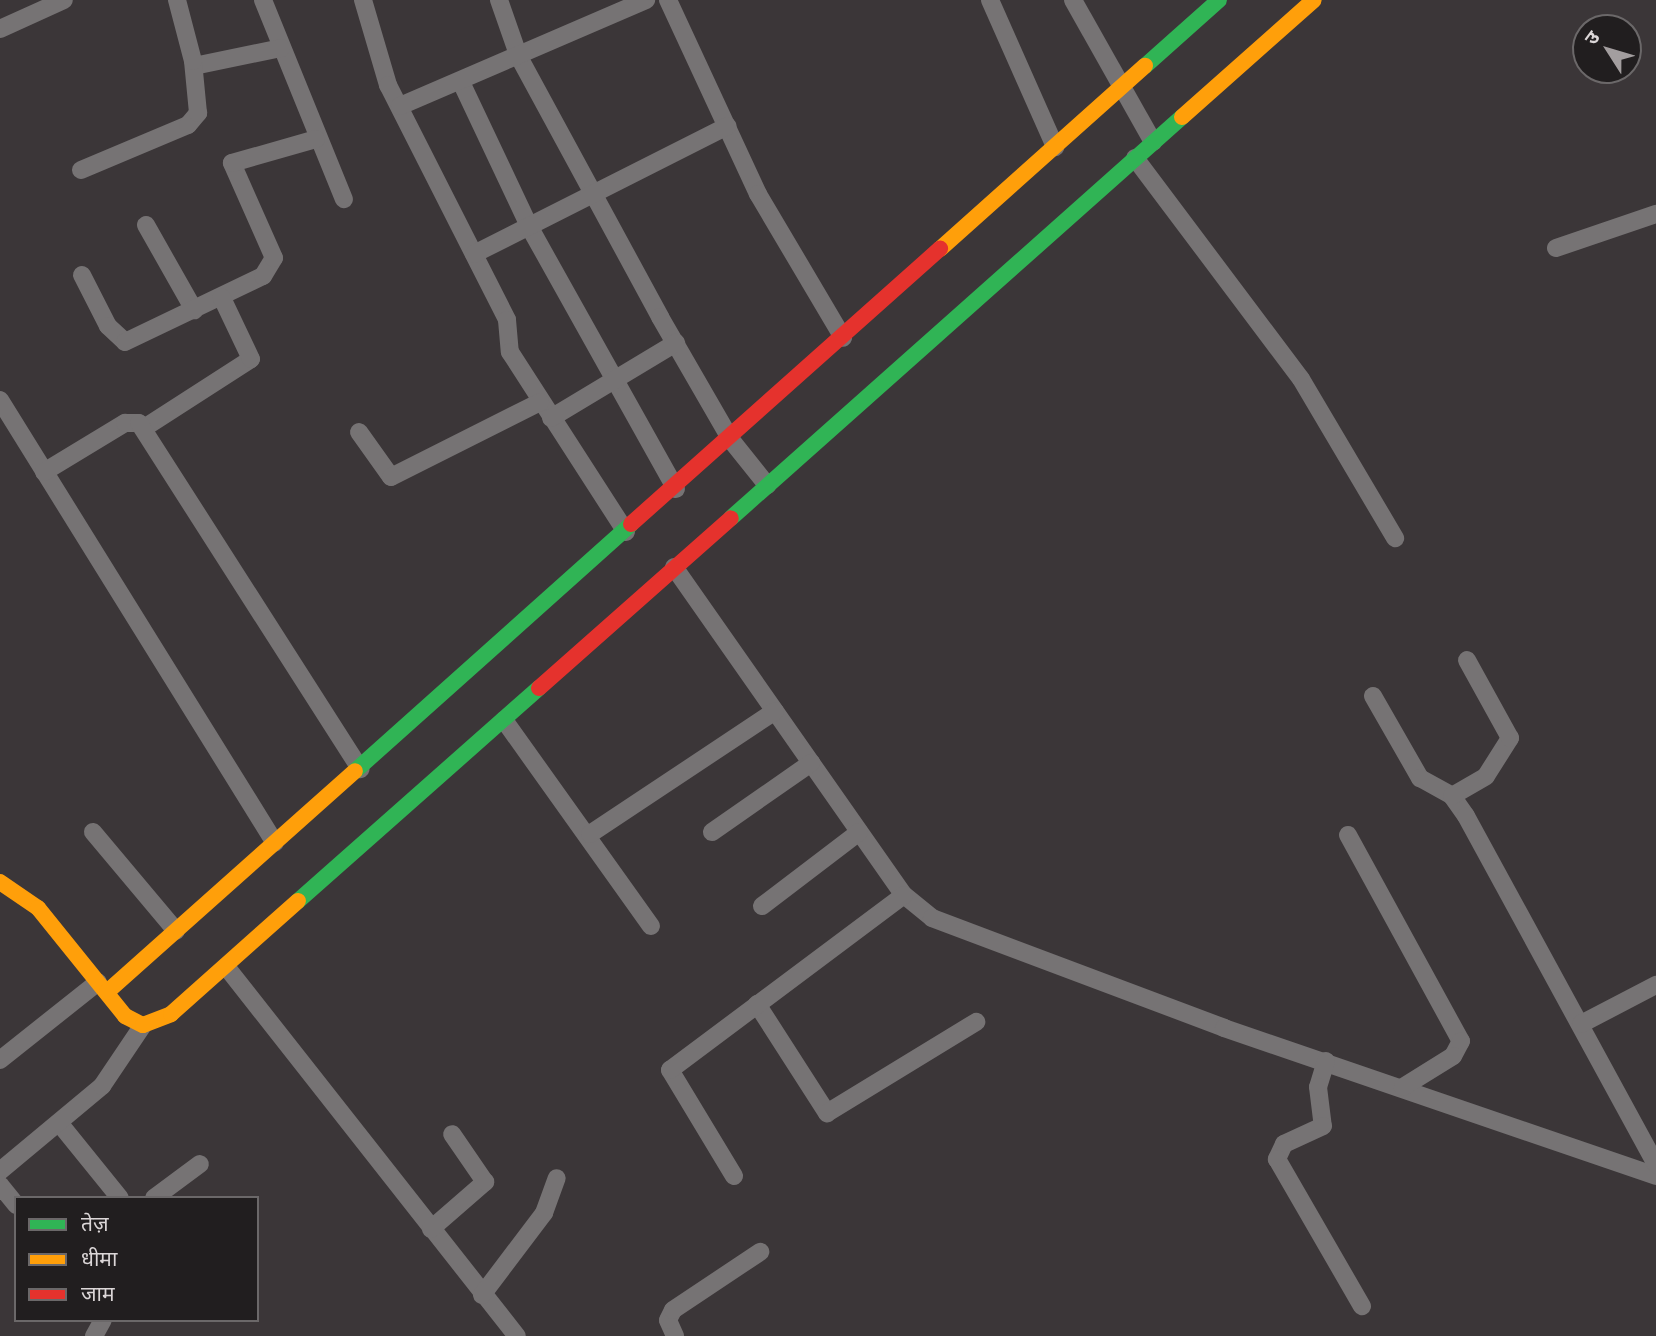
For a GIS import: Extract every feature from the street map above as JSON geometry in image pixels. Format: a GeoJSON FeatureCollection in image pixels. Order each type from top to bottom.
{"type":"FeatureCollection","features":[{"type":"Feature","properties":{"kind":"street"},"geometry":{"type":"LineString","coordinates":[[0,29],[64,0]]}},
{"type":"Feature","properties":{"kind":"street"},"geometry":{"type":"LineString","coordinates":[[81,170],[195,120],[194,66],[177,0]]}},
{"type":"Feature","properties":{"kind":"street"},"geometry":{"type":"LineString","coordinates":[[263,0],[316,139],[344,198]]}},
{"type":"Feature","properties":{"kind":"street"},"geometry":{"type":"LineString","coordinates":[[363,0],[400,106],[509,326],[510,352],[626,532]]}},
{"type":"Feature","properties":{"kind":"street"},"geometry":{"type":"LineString","coordinates":[[499,0],[519,57],[676,343],[735,445],[762,479]]}},
{"type":"Feature","properties":{"kind":"street"},"geometry":{"type":"LineString","coordinates":[[400,106],[646,0]]}},
{"type":"Feature","properties":{"kind":"street"},"geometry":{"type":"LineString","coordinates":[[668,0],[727,126],[811,291],[843,338]]}},
{"type":"Feature","properties":{"kind":"street"},"geometry":{"type":"LineString","coordinates":[[990,0],[1055,148]]}},
{"type":"Feature","properties":{"kind":"street"},"geometry":{"type":"LineString","coordinates":[[1073,0],[1122,95],[1148,135]]}},
{"type":"Feature","properties":{"kind":"street"},"geometry":{"type":"LineString","coordinates":[[0,1060],[176,931],[626,532],[676,489],[735,445],[843,338],[1055,148],[1122,95],[1219,0]]}},
{"type":"Feature","properties":{"kind":"street"},"geometry":{"type":"LineString","coordinates":[[0,1171],[60,1124],[114,1072],[143,1025],[172,1014],[228,969],[674,567],[762,479],[1135,158],[1148,135],[1314,0]]}},
{"type":"Feature","properties":{"kind":"street"},"geometry":{"type":"LineString","coordinates":[[194,66],[281,48]]}},
{"type":"Feature","properties":{"kind":"street"},"geometry":{"type":"LineString","coordinates":[[461,82],[530,228],[613,381],[676,489]]}},
{"type":"Feature","properties":{"kind":"street"},"geometry":{"type":"LineString","coordinates":[[474,254],[596,197],[727,126]]}},
{"type":"Feature","properties":{"kind":"street"},"geometry":{"type":"LineString","coordinates":[[82,275],[108,326],[125,342],[222,298],[274,265],[232,163],[316,139]]}},
{"type":"Feature","properties":{"kind":"street"},"geometry":{"type":"LineString","coordinates":[[1135,158],[1301,379],[1395,538]]}},
{"type":"Feature","properties":{"kind":"street"},"geometry":{"type":"LineString","coordinates":[[1556,248],[1656,214]]}},
{"type":"Feature","properties":{"kind":"street"},"geometry":{"type":"LineString","coordinates":[[146,225],[194,310]]}},
{"type":"Feature","properties":{"kind":"street"},"geometry":{"type":"LineString","coordinates":[[144,428],[253,355],[222,298]]}},
{"type":"Feature","properties":{"kind":"street"},"geometry":{"type":"LineString","coordinates":[[551,418],[676,343]]}},
{"type":"Feature","properties":{"kind":"street"},"geometry":{"type":"LineString","coordinates":[[0,400],[275,843]]}},
{"type":"Feature","properties":{"kind":"street"},"geometry":{"type":"LineString","coordinates":[[359,432],[391,477],[540,402]]}},
{"type":"Feature","properties":{"kind":"street"},"geometry":{"type":"LineString","coordinates":[[44,472],[125,423],[144,428],[360,769]]}},
{"type":"Feature","properties":{"kind":"street"},"geometry":{"type":"LineString","coordinates":[[674,567],[904,895],[951,928],[1656,1176]]}},
{"type":"Feature","properties":{"kind":"street"},"geometry":{"type":"LineString","coordinates":[[1452,796],[1486,776],[1510,738],[1467,660]]}},
{"type":"Feature","properties":{"kind":"street"},"geometry":{"type":"LineString","coordinates":[[1373,696],[1420,778],[1452,796],[1581,1024],[1656,1165]]}},
{"type":"Feature","properties":{"kind":"street"},"geometry":{"type":"LineString","coordinates":[[590,834],[775,711]]}},
{"type":"Feature","properties":{"kind":"street"},"geometry":{"type":"LineString","coordinates":[[504,720],[590,834],[651,926]]}},
{"type":"Feature","properties":{"kind":"street"},"geometry":{"type":"LineString","coordinates":[[712,832],[811,763]]}},
{"type":"Feature","properties":{"kind":"street"},"geometry":{"type":"LineString","coordinates":[[93,832],[176,931]]}},
{"type":"Feature","properties":{"kind":"street"},"geometry":{"type":"LineString","coordinates":[[762,906],[859,832]]}},
{"type":"Feature","properties":{"kind":"street"},"geometry":{"type":"LineString","coordinates":[[1348,835],[1461,1041],[1453,1056],[1403,1087]]}},
{"type":"Feature","properties":{"kind":"street"},"geometry":{"type":"LineString","coordinates":[[0,882],[38,908],[125,1016],[143,1025]]}},
{"type":"Feature","properties":{"kind":"street"},"geometry":{"type":"LineString","coordinates":[[734,1176],[668,1073],[904,895]]}},
{"type":"Feature","properties":{"kind":"street"},"geometry":{"type":"LineString","coordinates":[[228,969],[482,1295],[517,1336]]}},
{"type":"Feature","properties":{"kind":"street"},"geometry":{"type":"LineString","coordinates":[[1581,1024],[1656,985]]}},
{"type":"Feature","properties":{"kind":"street"},"geometry":{"type":"LineString","coordinates":[[757,1004],[817,1108],[827,1113],[976,1022]]}},
{"type":"Feature","properties":{"kind":"street"},"geometry":{"type":"LineString","coordinates":[[1326,1062],[1318,1087],[1323,1126],[1284,1144],[1277,1159],[1362,1306]]}},
{"type":"Feature","properties":{"kind":"street"},"geometry":{"type":"LineString","coordinates":[[60,1124],[118,1196]]}},
{"type":"Feature","properties":{"kind":"street"},"geometry":{"type":"LineString","coordinates":[[431,1229],[485,1182],[452,1135]]}},
{"type":"Feature","properties":{"kind":"street"},"geometry":{"type":"LineString","coordinates":[[157,1196],[200,1164]]}},
{"type":"Feature","properties":{"kind":"street"},"geometry":{"type":"LineString","coordinates":[[482,1295],[539,1220],[556,1178]]}},
{"type":"Feature","properties":{"kind":"street"},"geometry":{"type":"LineString","coordinates":[[0,1185],[14,1202]]}},
{"type":"Feature","properties":{"kind":"street"},"geometry":{"type":"LineString","coordinates":[[675,1336],[668,1320],[673,1310],[760,1252]]}},
{"type":"Feature","properties":{"kind":"traffic: fast"},"geometry":{"type":"LineString","coordinates":[[1145,66],[1219,0]]}},
{"type":"Feature","properties":{"kind":"traffic: fast"},"geometry":{"type":"LineString","coordinates":[[731,518],[1182,117]]}},
{"type":"Feature","properties":{"kind":"traffic: fast"},"geometry":{"type":"LineString","coordinates":[[355,771],[631,524]]}},
{"type":"Feature","properties":{"kind":"traffic: fast"},"geometry":{"type":"LineString","coordinates":[[298,901],[539,688]]}},
{"type":"Feature","properties":{"kind":"traffic: slow"},"geometry":{"type":"LineString","coordinates":[[1182,117],[1314,0]]}},
{"type":"Feature","properties":{"kind":"traffic: slow"},"geometry":{"type":"LineString","coordinates":[[940,249],[1145,66]]}},
{"type":"Feature","properties":{"kind":"traffic: slow"},"geometry":{"type":"LineString","coordinates":[[107,992],[355,771]]}},
{"type":"Feature","properties":{"kind":"traffic: slow"},"geometry":{"type":"LineString","coordinates":[[0,882],[38,908],[125,1016],[143,1025],[171,1014],[298,901]]}},
{"type":"Feature","properties":{"kind":"traffic: jam"},"geometry":{"type":"LineString","coordinates":[[631,524],[940,249]]}},
{"type":"Feature","properties":{"kind":"traffic: jam"},"geometry":{"type":"LineString","coordinates":[[539,688],[731,518]]}}]}
